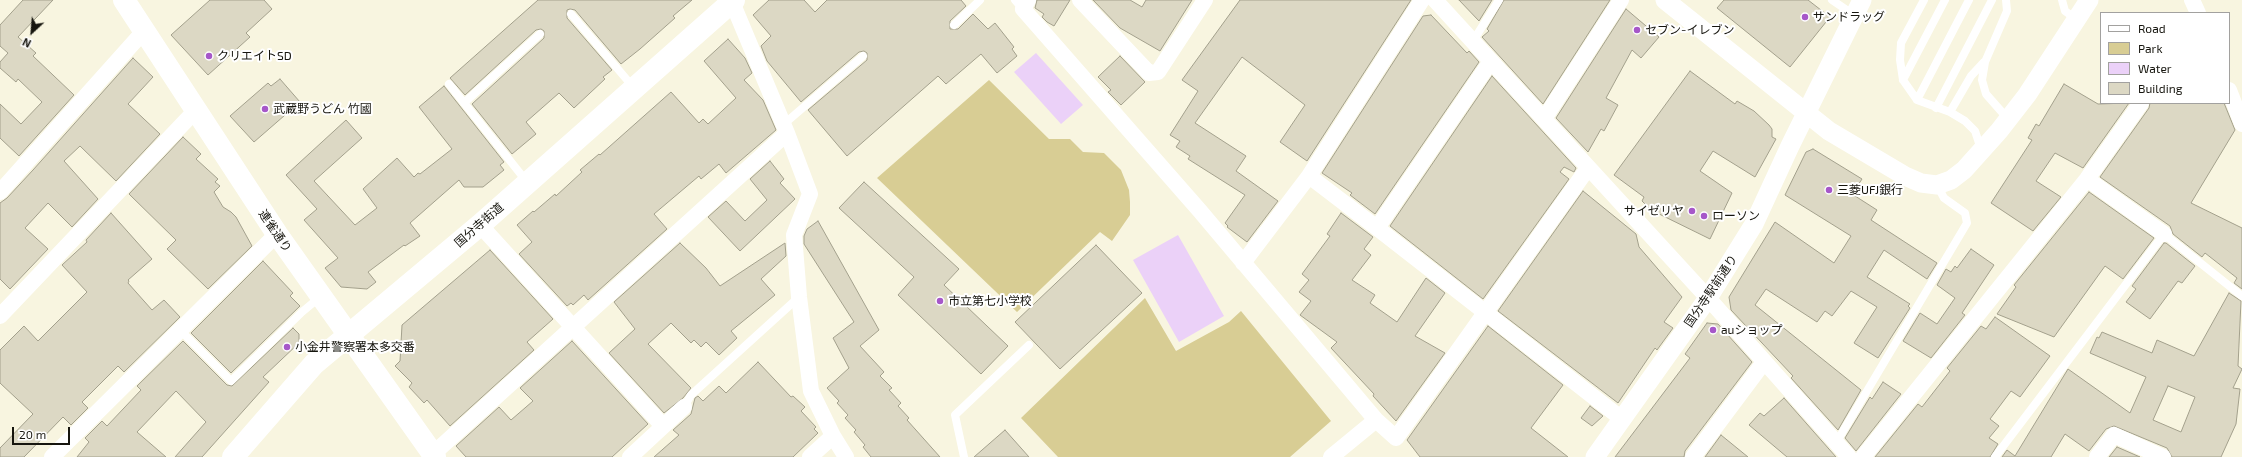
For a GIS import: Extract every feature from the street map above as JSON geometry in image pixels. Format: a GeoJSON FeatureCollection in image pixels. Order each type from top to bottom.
{"type":"FeatureCollection","features":[{"type":"Feature","properties":{"kind":"main road","name":"連雀通り"},"geometry":{"type":"LineString","coordinates":[[124,0],[277,234],[320,297],[434,455]]}},
{"type":"Feature","properties":{"kind":"main road","name":"国分寺街道"},"geometry":{"type":"LineString","coordinates":[[233,457],[314,364],[480,225],[733,1]]}},
{"type":"Feature","properties":{"kind":"street"},"geometry":{"type":"LineString","coordinates":[[1080,0],[1149,73],[1158,72],[1205,0]]}},
{"type":"Feature","properties":{"kind":"street"},"geometry":{"type":"LineString","coordinates":[[1243,263],[1309,176],[1422,0]]}},
{"type":"Feature","properties":{"kind":"street"},"geometry":{"type":"LineString","coordinates":[[1435,0],[1708,298],[1848,457]]}},
{"type":"Feature","properties":{"kind":"street"},"geometry":{"type":"LineString","coordinates":[[1544,119],[1621,0]]}},
{"type":"Feature","properties":{"kind":"street"},"geometry":{"type":"LineString","coordinates":[[1665,0],[1829,131],[1905,176],[1921,183],[1937,185],[1951,180],[1964,170],[1981,152],[2008,119],[2089,0]]}},
{"type":"Feature","properties":{"kind":"street"},"geometry":{"type":"LineString","coordinates":[[2192,0],[2198,12]]}},
{"type":"Feature","properties":{"kind":"street"},"geometry":{"type":"LineString","coordinates":[[733,1],[786,128],[810,194],[794,235],[799,297],[811,391],[833,436],[846,457]]}},
{"type":"Feature","properties":{"kind":"street"},"geometry":{"type":"LineString","coordinates":[[1022,3],[1376,420],[1396,438],[1486,314],[1588,168]]}},
{"type":"Feature","properties":{"kind":"street","name":"国分寺駅前通り"},"geometry":{"type":"LineString","coordinates":[[1595,457],[1708,298],[1754,224],[1858,8]]}},
{"type":"Feature","properties":{"kind":"street"},"geometry":{"type":"LineString","coordinates":[[0,192],[144,31]]}},
{"type":"Feature","properties":{"kind":"street"},"geometry":{"type":"LineString","coordinates":[[1377,228],[1491,61]]}},
{"type":"Feature","properties":{"kind":"street"},"geometry":{"type":"LineString","coordinates":[[2230,93],[2242,124]]}},
{"type":"Feature","properties":{"kind":"street"},"geometry":{"type":"LineString","coordinates":[[1863,457],[2087,179],[2140,104]]}},
{"type":"Feature","properties":{"kind":"street"},"geometry":{"type":"LineString","coordinates":[[0,316],[196,110]]}},
{"type":"Feature","properties":{"kind":"street"},"geometry":{"type":"LineString","coordinates":[[434,455],[786,128]]}},
{"type":"Feature","properties":{"kind":"street"},"geometry":{"type":"LineString","coordinates":[[1309,176],[1622,420]]}},
{"type":"Feature","properties":{"kind":"street"},"geometry":{"type":"LineString","coordinates":[[2087,179],[2164,234]]}},
{"type":"Feature","properties":{"kind":"street"},"geometry":{"type":"LineString","coordinates":[[480,225],[663,426]]}},
{"type":"Feature","properties":{"kind":"street"},"geometry":{"type":"LineString","coordinates":[[52,457],[277,234]]}},
{"type":"Feature","properties":{"kind":"street"},"geometry":{"type":"LineString","coordinates":[[1693,457],[1764,362]]}},
{"type":"Feature","properties":{"kind":"street"},"geometry":{"type":"LineString","coordinates":[[630,457],[684,407]]}},
{"type":"Feature","properties":{"kind":"street"},"geometry":{"type":"LineString","coordinates":[[1331,457],[1376,420]]}},
{"type":"Feature","properties":{"kind":"street"},"geometry":{"type":"LineString","coordinates":[[2097,457],[2114,435],[2163,457]]}},
{"type":"Feature","properties":{"kind":"street"},"geometry":{"type":"LineString","coordinates":[[810,457],[833,436]]}},
{"type":"Feature","properties":{"kind":"lane"},"geometry":{"type":"LineString","coordinates":[[954,25],[980,0]]}},
{"type":"Feature","properties":{"kind":"lane"},"geometry":{"type":"LineString","coordinates":[[1473,41],[1499,0]]}},
{"type":"Feature","properties":{"kind":"lane"},"geometry":{"type":"LineString","coordinates":[[1832,0],[1858,8]]}},
{"type":"Feature","properties":{"kind":"lane"},"geometry":{"type":"LineString","coordinates":[[1924,0],[1902,43],[1900,60],[1903,80],[1917,100],[1950,112],[1965,121],[1975,131],[1981,152]]}},
{"type":"Feature","properties":{"kind":"lane"},"geometry":{"type":"LineString","coordinates":[[1903,80],[1945,0]]}},
{"type":"Feature","properties":{"kind":"lane"},"geometry":{"type":"LineString","coordinates":[[1917,100],[1969,0]]}},
{"type":"Feature","properties":{"kind":"lane"},"geometry":{"type":"LineString","coordinates":[[1936,108],[1992,0]]}},
{"type":"Feature","properties":{"kind":"lane"},"geometry":{"type":"LineString","coordinates":[[2006,0],[2007,11],[1985,62],[1982,80],[1986,94],[2008,119]]}},
{"type":"Feature","properties":{"kind":"lane"},"geometry":{"type":"LineString","coordinates":[[2062,0],[2065,11],[2076,19]]}},
{"type":"Feature","properties":{"kind":"lane"},"geometry":{"type":"LineString","coordinates":[[571,14],[634,88]]}},
{"type":"Feature","properties":{"kind":"lane"},"geometry":{"type":"LineString","coordinates":[[464,103],[540,34]]}},
{"type":"Feature","properties":{"kind":"lane"},"geometry":{"type":"LineString","coordinates":[[786,128],[863,56]]}},
{"type":"Feature","properties":{"kind":"lane"},"geometry":{"type":"LineString","coordinates":[[1950,112],[1971,76],[1985,62]]}},
{"type":"Feature","properties":{"kind":"lane"},"geometry":{"type":"LineString","coordinates":[[449,84],[527,182]]}},
{"type":"Feature","properties":{"kind":"lane"},"geometry":{"type":"LineString","coordinates":[[1836,443],[1967,223],[1965,213],[1944,198],[1937,185]]}},
{"type":"Feature","properties":{"kind":"lane"},"geometry":{"type":"LineString","coordinates":[[1995,457],[2164,234],[2242,296]]}},
{"type":"Feature","properties":{"kind":"lane"},"geometry":{"type":"LineString","coordinates":[[180,330],[230,381],[302,312],[320,297]]}},
{"type":"Feature","properties":{"kind":"lane"},"geometry":{"type":"LineString","coordinates":[[684,407],[691,395],[799,297]]}},
{"type":"Feature","properties":{"kind":"lane"},"geometry":{"type":"LineString","coordinates":[[964,457],[955,415],[1029,345]]}},
{"type":"Feature","properties":{"kind":"green space"},"geometry":{"type":"Polygon","coordinates":[[[989,80],[1049,139],[1070,139],[1083,152],[1104,153],[1121,170],[1129,190],[1130,215],[1112,241],[1100,232],[1017,312],[877,178],[989,80]]]}},
{"type":"Feature","properties":{"kind":"green space"},"geometry":{"type":"Polygon","coordinates":[[[1145,298],[1176,351],[1229,322],[1241,311],[1331,421],[1290,457],[1058,457],[1021,418],[1145,298]]]}},
{"type":"Feature","properties":{"kind":"water"},"geometry":{"type":"Polygon","coordinates":[[[1036,53],[1083,105],[1061,124],[1014,72],[1036,53]]]}},
{"type":"Feature","properties":{"kind":"water"},"geometry":{"type":"Polygon","coordinates":[[[1178,235],[1224,316],[1179,342],[1133,260],[1178,235]]]}},
{"type":"Feature","properties":{"kind":"building"},"geometry":{"type":"Polygon","coordinates":[[[23,0],[53,0],[18,37],[36,53],[33,56],[74,95],[19,156],[0,138],[0,104],[21,124],[42,102],[18,79],[16,82],[0,68],[0,62],[8,53],[0,46],[0,25],[23,0]]]}},
{"type":"Feature","properties":{"kind":"building","name":"クリエイトSD"},"geometry":{"type":"Polygon","coordinates":[[[210,0],[264,0],[272,9],[246,33],[250,37],[208,75],[171,35],[210,0]]]}},
{"type":"Feature","properties":{"kind":"building"},"geometry":{"type":"Polygon","coordinates":[[[538,0],[692,0],[673,16],[675,18],[621,64],[575,10],[567,10],[567,18],[612,70],[603,77],[605,79],[574,108],[559,93],[526,122],[536,134],[512,154],[472,104],[544,38],[544,31],[541,29],[536,30],[465,95],[450,78],[538,0]]]}},
{"type":"Feature","properties":{"kind":"building"},"geometry":{"type":"Polygon","coordinates":[[[769,0],[804,0],[815,12],[827,0],[961,0],[966,6],[950,21],[950,29],[958,29],[973,14],[988,29],[995,23],[1014,47],[1012,49],[1017,56],[997,73],[981,54],[946,84],[938,76],[847,156],[808,110],[867,60],[867,53],[864,51],[859,52],[801,102],[767,61],[761,46],[771,36],[753,15],[769,0]]]}},
{"type":"Feature","properties":{"kind":"building"},"geometry":{"type":"Polygon","coordinates":[[[1037,0],[1070,0],[1054,26],[1047,22],[1042,17],[1044,14],[1035,8],[1037,0]]]}},
{"type":"Feature","properties":{"kind":"building"},"geometry":{"type":"Polygon","coordinates":[[[1093,0],[1130,0],[1142,7],[1146,0],[1192,0],[1160,51],[1120,28],[1093,0]]]}},
{"type":"Feature","properties":{"kind":"building"},"geometry":{"type":"Polygon","coordinates":[[[1240,0],[1411,0],[1307,161],[1280,142],[1305,105],[1242,57],[1195,123],[1246,156],[1236,171],[1278,201],[1247,242],[1227,227],[1228,226],[1225,223],[1245,195],[1188,159],[1190,156],[1176,147],[1180,141],[1170,135],[1198,91],[1182,80],[1240,0]]]}},
{"type":"Feature","properties":{"kind":"building"},"geometry":{"type":"Polygon","coordinates":[[[1459,0],[1492,0],[1479,21],[1459,0]]]}},
{"type":"Feature","properties":{"kind":"building"},"geometry":{"type":"Polygon","coordinates":[[[1504,0],[1610,0],[1543,104],[1482,37],[1489,31],[1487,29],[1504,0]]]}},
{"type":"Feature","properties":{"kind":"building"},"geometry":{"type":"Polygon","coordinates":[[[1724,0],[1808,0],[1830,17],[1790,67],[1717,8],[1724,0]]]}},
{"type":"Feature","properties":{"kind":"building"},"geometry":{"type":"Polygon","coordinates":[[[1626,9],[1659,37],[1641,58],[1632,50],[1606,98],[1618,105],[1604,131],[1601,129],[1588,152],[1556,118],[1626,9]]]}},
{"type":"Feature","properties":{"kind":"building"},"geometry":{"type":"Polygon","coordinates":[[[1431,15],[1467,53],[1469,51],[1479,62],[1375,214],[1350,195],[1352,193],[1322,173],[1423,16],[1431,15]]]}},
{"type":"Feature","properties":{"kind":"building"},"geometry":{"type":"Polygon","coordinates":[[[728,39],[745,58],[752,73],[744,80],[763,100],[776,130],[726,173],[719,164],[701,179],[699,176],[654,214],[667,229],[588,300],[584,295],[573,305],[571,303],[567,306],[519,254],[532,242],[517,225],[555,194],[556,196],[582,172],[580,170],[599,154],[600,155],[671,92],[699,123],[703,119],[708,124],[736,98],[704,61],[728,39]]]}},
{"type":"Feature","properties":{"kind":"building"},"geometry":{"type":"Polygon","coordinates":[[[1120,56],[1145,82],[1121,105],[1108,92],[1111,90],[1098,77],[1120,56]]]}},
{"type":"Feature","properties":{"kind":"building"},"geometry":{"type":"Polygon","coordinates":[[[133,58],[153,77],[128,104],[160,134],[116,181],[80,146],[64,161],[98,199],[72,227],[48,203],[25,228],[48,249],[10,289],[0,279],[0,203],[7,198],[33,170],[133,58]]]}},
{"type":"Feature","properties":{"kind":"building"},"geometry":{"type":"Polygon","coordinates":[[[1690,71],[1735,104],[1737,101],[1754,111],[1769,125],[1772,129],[1772,137],[1776,139],[1755,177],[1713,151],[1700,171],[1732,193],[1710,239],[1651,210],[1642,201],[1644,197],[1614,175],[1690,71]]]}},
{"type":"Feature","properties":{"kind":"building"},"geometry":{"type":"Polygon","coordinates":[[[1492,76],[1576,168],[1574,172],[1564,167],[1560,172],[1569,179],[1483,299],[1390,226],[1492,76]]]}},
{"type":"Feature","properties":{"kind":"building","name":"武蔵野うどん 竹國"},"geometry":{"type":"Polygon","coordinates":[[[280,79],[300,102],[254,142],[230,116],[268,83],[271,86],[280,79]]]}},
{"type":"Feature","properties":{"kind":"building"},"geometry":{"type":"Polygon","coordinates":[[[2064,84],[2098,104],[2128,104],[2083,168],[2055,153],[2036,181],[2061,197],[2033,231],[1991,203],[2032,140],[2028,138],[2036,124],[2039,126],[2064,84]]]}},
{"type":"Feature","properties":{"kind":"building"},"geometry":{"type":"Polygon","coordinates":[[[444,86],[504,162],[500,165],[504,170],[483,187],[464,187],[459,180],[410,223],[420,236],[405,246],[404,245],[368,272],[376,282],[367,289],[341,287],[325,268],[338,258],[304,220],[317,209],[286,175],[346,120],[362,138],[314,181],[355,225],[377,208],[363,189],[397,158],[414,177],[452,149],[419,107],[444,86]]]}},
{"type":"Feature","properties":{"kind":"building"},"geometry":{"type":"Polygon","coordinates":[[[2150,104],[2224,104],[2235,130],[2191,203],[2242,228],[2242,289],[2234,283],[2237,278],[2205,253],[2202,257],[2173,234],[2170,226],[2100,177],[2149,108],[2150,104]]]}},
{"type":"Feature","properties":{"kind":"building"},"geometry":{"type":"Polygon","coordinates":[[[183,137],[201,154],[196,159],[218,179],[215,182],[220,186],[214,192],[223,207],[236,217],[252,246],[208,289],[167,249],[176,240],[129,194],[183,137]]]}},
{"type":"Feature","properties":{"kind":"building"},"geometry":{"type":"Polygon","coordinates":[[[1813,149],[1862,179],[1852,194],[1877,210],[1871,220],[1937,263],[1927,279],[1884,250],[1867,277],[1910,304],[1908,306],[1910,308],[1878,358],[1854,343],[1877,307],[1851,291],[1832,316],[1825,311],[1817,322],[1766,289],[1755,305],[1861,390],[1838,430],[1791,378],[1793,376],[1731,310],[1729,297],[1775,222],[1834,263],[1851,236],[1785,195],[1806,152],[1813,149]]]}},
{"type":"Feature","properties":{"kind":"building"},"geometry":{"type":"Polygon","coordinates":[[[770,161],[784,179],[780,183],[795,199],[740,251],[708,217],[726,201],[745,221],[767,200],[750,179],[770,161]]]}},
{"type":"Feature","properties":{"kind":"building"},"geometry":{"type":"Polygon","coordinates":[[[864,182],[959,269],[944,285],[1008,346],[981,374],[898,295],[914,277],[839,208],[864,182]]]}},
{"type":"Feature","properties":{"kind":"building"},"geometry":{"type":"Polygon","coordinates":[[[1583,191],[1636,234],[1639,247],[1682,297],[1664,322],[1673,328],[1657,350],[1655,348],[1618,403],[1498,311],[1583,191]]]}},
{"type":"Feature","properties":{"kind":"building"},"geometry":{"type":"Polygon","coordinates":[[[2089,192],[2154,238],[2123,279],[2105,266],[2054,337],[1997,314],[2016,287],[2014,285],[2089,192]]]}},
{"type":"Feature","properties":{"kind":"building"},"geometry":{"type":"Polygon","coordinates":[[[111,213],[152,259],[128,280],[128,283],[152,310],[164,300],[180,317],[124,372],[118,366],[82,402],[88,408],[71,425],[63,417],[24,457],[0,457],[0,448],[33,414],[0,383],[0,350],[24,326],[38,341],[87,292],[62,265],[87,242],[86,240],[111,213]]]}},
{"type":"Feature","properties":{"kind":"building"},"geometry":{"type":"Polygon","coordinates":[[[1341,213],[1373,237],[1364,249],[1371,255],[1352,280],[1375,295],[1370,303],[1397,322],[1426,278],[1445,293],[1415,336],[1445,353],[1396,421],[1373,396],[1374,394],[1331,348],[1337,342],[1300,315],[1311,301],[1299,292],[1309,280],[1302,274],[1330,236],[1327,234],[1341,213]]]}},
{"type":"Feature","properties":{"kind":"building"},"geometry":{"type":"Polygon","coordinates":[[[818,221],[879,330],[860,346],[884,372],[880,376],[892,388],[889,390],[901,403],[898,406],[909,418],[907,420],[940,457],[871,457],[863,447],[865,445],[854,432],[856,430],[845,418],[848,415],[837,403],[839,401],[827,388],[849,368],[833,338],[854,322],[804,244],[804,236],[807,229],[818,221]]]}},
{"type":"Feature","properties":{"kind":"building"},"geometry":{"type":"Polygon","coordinates":[[[680,243],[706,268],[720,286],[785,243],[786,256],[761,279],[775,295],[731,331],[737,338],[719,355],[706,342],[701,347],[694,340],[691,343],[671,323],[648,344],[691,388],[683,398],[664,413],[609,353],[635,329],[614,302],[680,243]]]}},
{"type":"Feature","properties":{"kind":"building"},"geometry":{"type":"Polygon","coordinates":[[[2164,243],[2195,266],[2182,283],[2178,281],[2150,319],[2126,302],[2136,289],[2132,286],[2164,243]]]}},
{"type":"Feature","properties":{"kind":"building"},"geometry":{"type":"Polygon","coordinates":[[[1096,245],[1142,293],[1060,369],[1015,322],[1096,245]]]}},
{"type":"Feature","properties":{"kind":"building"},"geometry":{"type":"Polygon","coordinates":[[[1971,249],[1994,265],[1962,313],[1965,315],[1931,358],[1903,341],[1920,313],[1937,324],[1955,298],[1937,285],[1946,269],[1951,272],[1955,266],[1957,268],[1971,249]]]}},
{"type":"Feature","properties":{"kind":"building"},"geometry":{"type":"Polygon","coordinates":[[[490,250],[553,319],[527,342],[534,350],[450,426],[427,400],[424,403],[409,387],[412,383],[395,366],[400,361],[402,325],[490,250]]]}},
{"type":"Feature","properties":{"kind":"building"},"geometry":{"type":"Polygon","coordinates":[[[263,261],[293,293],[290,296],[300,306],[231,373],[191,333],[263,261]]]}},
{"type":"Feature","properties":{"kind":"building"},"geometry":{"type":"Polygon","coordinates":[[[2229,293],[2241,301],[2238,366],[2242,369],[2233,388],[2240,389],[2236,424],[2221,457],[2172,457],[2167,448],[2114,426],[2106,429],[2089,451],[2065,434],[2051,457],[2002,457],[2007,450],[2015,456],[2068,369],[2130,413],[2146,377],[2090,353],[2097,337],[2099,338],[2102,332],[2152,353],[2157,340],[2194,356],[2229,293]],[[2168,386],[2153,420],[2181,432],[2195,397],[2168,386]]]}},
{"type":"Feature","properties":{"kind":"building"},"geometry":{"type":"Polygon","coordinates":[[[1995,317],[2050,356],[2020,397],[2011,391],[1990,419],[1999,426],[1989,438],[1998,444],[1990,457],[1875,457],[1918,404],[1922,407],[1950,371],[1947,368],[1981,326],[1986,329],[1995,317]]]}},
{"type":"Feature","properties":{"kind":"building"},"geometry":{"type":"Polygon","coordinates":[[[1707,323],[1718,324],[1752,362],[1685,451],[1684,457],[1615,457],[1690,358],[1685,354],[1707,323]]]}},
{"type":"Feature","properties":{"kind":"building"},"geometry":{"type":"Polygon","coordinates":[[[1488,326],[1563,385],[1531,428],[1568,457],[1420,457],[1407,440],[1488,326]]]}},
{"type":"Feature","properties":{"kind":"building"},"geometry":{"type":"Polygon","coordinates":[[[293,328],[299,334],[299,343],[263,377],[269,382],[202,457],[175,457],[206,422],[176,391],[137,432],[166,457],[77,457],[89,442],[85,438],[102,421],[107,426],[141,390],[137,386],[183,341],[227,385],[232,386],[293,328]]]}},
{"type":"Feature","properties":{"kind":"building"},"geometry":{"type":"Polygon","coordinates":[[[572,341],[648,424],[612,457],[466,457],[456,446],[499,407],[511,420],[533,401],[520,388],[572,341]]]}},
{"type":"Feature","properties":{"kind":"building"},"geometry":{"type":"Polygon","coordinates":[[[758,362],[791,397],[793,396],[805,407],[801,411],[816,427],[814,429],[818,433],[793,457],[654,457],[679,435],[673,430],[691,414],[695,398],[698,396],[703,401],[719,386],[726,393],[758,362]]]}},
{"type":"Feature","properties":{"kind":"building"},"geometry":{"type":"Polygon","coordinates":[[[1883,382],[1901,394],[1856,451],[1845,438],[1870,397],[1872,399],[1883,382]]]}},
{"type":"Feature","properties":{"kind":"building"},"geometry":{"type":"Polygon","coordinates":[[[1784,398],[1836,457],[1787,457],[1749,425],[1760,413],[1764,416],[1784,398]]]}},
{"type":"Feature","properties":{"kind":"building"},"geometry":{"type":"Polygon","coordinates":[[[1590,406],[1603,416],[1592,426],[1581,418],[1590,406]]]}},
{"type":"Feature","properties":{"kind":"building"},"geometry":{"type":"Polygon","coordinates":[[[1005,430],[1029,457],[974,457],[1005,430]]]}},
{"type":"Feature","properties":{"kind":"building"},"geometry":{"type":"Polygon","coordinates":[[[1721,435],[1748,457],[1705,457],[1721,435]]]}},
{"type":"Feature","properties":{"kind":"building"},"geometry":{"type":"Polygon","coordinates":[[[2117,447],[2140,457],[2109,457],[2117,447]]]}},
{"type":"Feature","properties":{"kind":"place","name":"サンドラッグ"},"geometry":{"type":"Point","coordinates":[1805,17]}},
{"type":"Feature","properties":{"kind":"place","name":"セブン-イレブン"},"geometry":{"type":"Point","coordinates":[1637,30]}},
{"type":"Feature","properties":{"kind":"place","name":"クリエイトSD"},"geometry":{"type":"Point","coordinates":[209,56]}},
{"type":"Feature","properties":{"kind":"place","name":"武蔵野うどん 竹國"},"geometry":{"type":"Point","coordinates":[265,109]}},
{"type":"Feature","properties":{"kind":"place","name":"三菱UFJ銀行"},"geometry":{"type":"Point","coordinates":[1829,190]}},
{"type":"Feature","properties":{"kind":"place","name":"サイゼリヤ"},"geometry":{"type":"Point","coordinates":[1692,211]}},
{"type":"Feature","properties":{"kind":"place","name":"ローソン"},"geometry":{"type":"Point","coordinates":[1704,216]}},
{"type":"Feature","properties":{"kind":"place","name":"市立第七小学校"},"geometry":{"type":"Point","coordinates":[940,301]}},
{"type":"Feature","properties":{"kind":"place","name":"auショップ"},"geometry":{"type":"Point","coordinates":[1713,330]}},
{"type":"Feature","properties":{"kind":"place","name":"小金井警察署本多交番"},"geometry":{"type":"Point","coordinates":[287,347]}}]}
